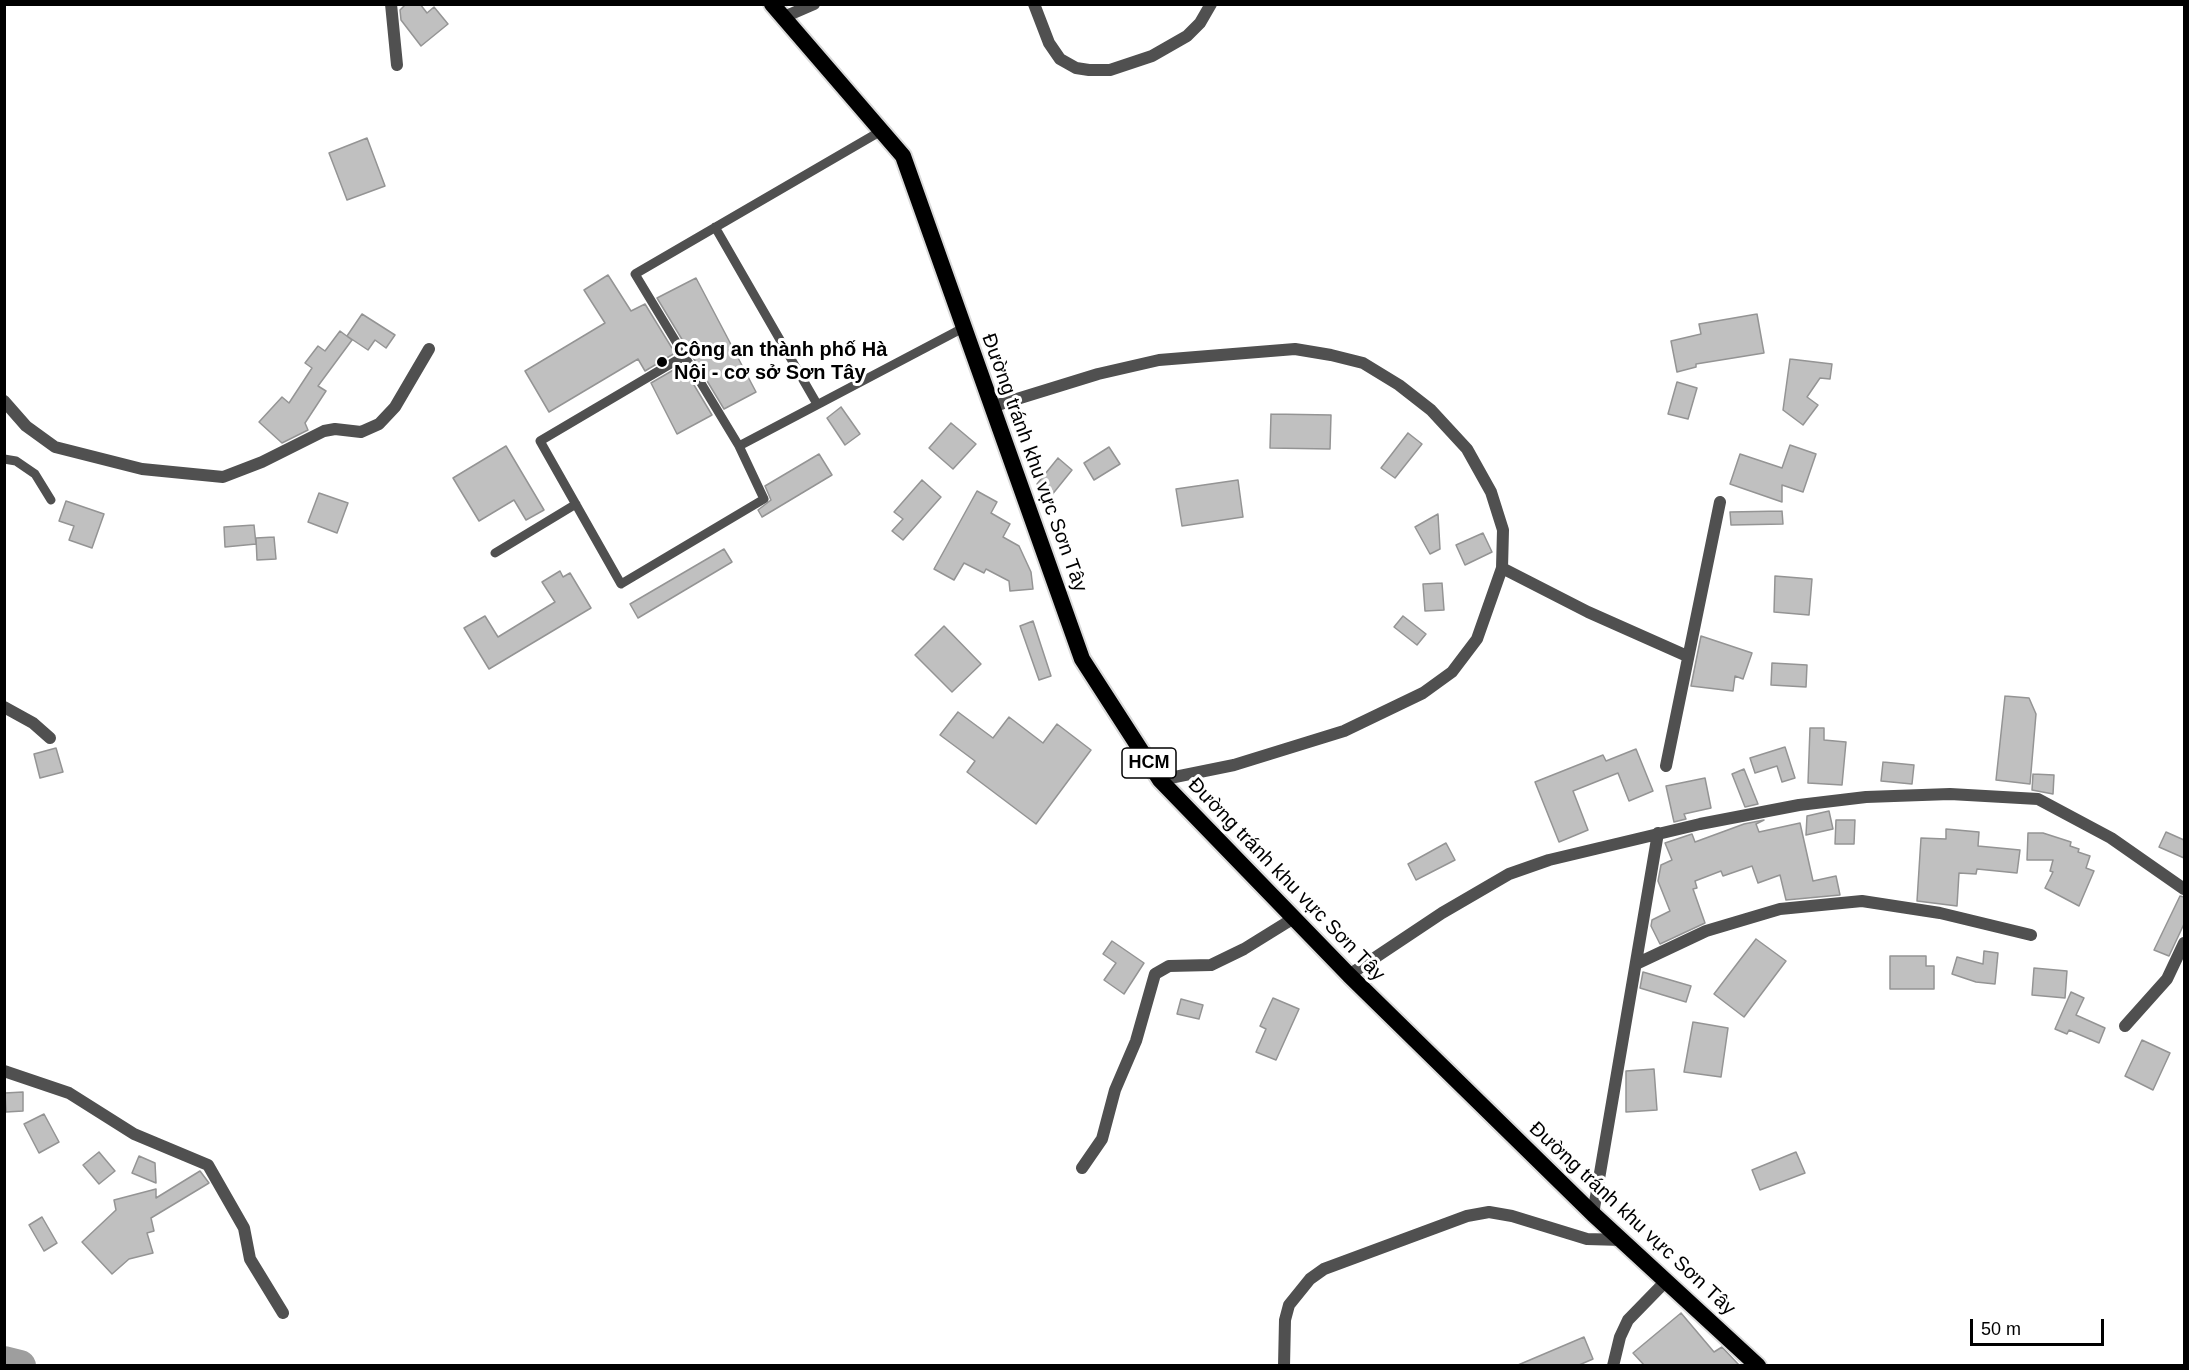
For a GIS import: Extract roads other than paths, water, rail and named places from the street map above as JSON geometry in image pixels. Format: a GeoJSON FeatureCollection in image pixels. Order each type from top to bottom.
{"type":"FeatureCollection","features":[{"type":"Feature","properties":{"kind":"highway","name":"Đường tránh khu vực Sơn Tây"},"geometry":{"type":"LineString","coordinates":[[772,4],[903,156],[1082,659],[1160,780],[1349,975],[1593,1214],[1758,1365]]}},
{"type":"Feature","properties":{"kind":"street"},"geometry":{"type":"LineString","coordinates":[[391,4],[397,65]]}},
{"type":"Feature","properties":{"kind":"street"},"geometry":{"type":"LineString","coordinates":[[784,17],[814,4]]}},
{"type":"Feature","properties":{"kind":"street"},"geometry":{"type":"LineString","coordinates":[[1034,4],[1049,43],[1060,59],[1076,68],[1089,70],[1110,70],[1152,56],[1187,36],[1200,23],[1211,4]]}},
{"type":"Feature","properties":{"kind":"street"},"geometry":{"type":"LineString","coordinates":[[4,401],[26,426],[55,447],[142,469],[223,477],[262,462],[324,431],[335,429],[361,432],[379,424],[395,407],[429,349]]}},
{"type":"Feature","properties":{"kind":"street"},"geometry":{"type":"LineString","coordinates":[[991,407],[1098,374],[1159,360],[1295,349],[1363,363],[1399,385],[1431,410],[1467,449],[1491,492],[1503,530],[1502,568],[1477,639],[1452,672],[1423,693],[1344,731],[1234,765],[1160,780]]}},
{"type":"Feature","properties":{"kind":"street"},"geometry":{"type":"LineString","coordinates":[[1666,766],[1720,502]]}},
{"type":"Feature","properties":{"kind":"street"},"geometry":{"type":"LineString","coordinates":[[1502,568],[1588,612],[1687,656]]}},
{"type":"Feature","properties":{"kind":"street"},"geometry":{"type":"LineString","coordinates":[[4,707],[19,713],[50,738]]}},
{"type":"Feature","properties":{"kind":"street"},"geometry":{"type":"LineString","coordinates":[[1349,975],[1442,913],[1509,874],[1549,860],[1658,834],[1798,805],[1866,797],[2002,795],[2038,800],[2075,817],[2111,838],[2184,889]]}},
{"type":"Feature","properties":{"kind":"street"},"geometry":{"type":"LineString","coordinates":[[1593,1214],[1658,834]]}},
{"type":"Feature","properties":{"kind":"street"},"geometry":{"type":"LineString","coordinates":[[1636,964],[1706,931],[1780,909],[1862,902],[1940,913],[2031,935]]}},
{"type":"Feature","properties":{"kind":"street"},"geometry":{"type":"LineString","coordinates":[[1082,1168],[1102,1139],[1114,1090],[1136,1041],[1155,974],[1169,966],[1211,965],[1244,949],[1294,918]]}},
{"type":"Feature","properties":{"kind":"street"},"geometry":{"type":"LineString","coordinates":[[2126,1026],[2167,979],[2184,943]]}},
{"type":"Feature","properties":{"kind":"street"},"geometry":{"type":"LineString","coordinates":[[4,1071],[69,1094],[134,1134],[208,1166],[244,1228],[250,1259],[283,1313]]}},
{"type":"Feature","properties":{"kind":"street"},"geometry":{"type":"LineString","coordinates":[[1284,1365],[1285,1320],[1289,1305],[1310,1279],[1324,1269],[1467,1216],[1490,1212],[1512,1216],[1587,1239],[1622,1240]]}},
{"type":"Feature","properties":{"kind":"street"},"geometry":{"type":"LineString","coordinates":[[1613,1365],[1620,1337],[1628,1320],[1666,1281]]}},
{"type":"Feature","properties":{"kind":"lane"},"geometry":{"type":"LineString","coordinates":[[684,356],[540,441],[621,584],[764,499],[739,446],[635,274],[881,131]]}},
{"type":"Feature","properties":{"kind":"lane"},"geometry":{"type":"LineString","coordinates":[[715,227],[817,404]]}},
{"type":"Feature","properties":{"kind":"lane"},"geometry":{"type":"LineString","coordinates":[[739,446],[963,328]]}},
{"type":"Feature","properties":{"kind":"lane"},"geometry":{"type":"LineString","coordinates":[[4,459],[16,461],[35,474],[51,500]]}},
{"type":"Feature","properties":{"kind":"lane"},"geometry":{"type":"LineString","coordinates":[[495,553],[576,504]]}},
{"type":"Feature","properties":{"kind":"waterway"},"geometry":{"type":"LineString","coordinates":[[4,1362],[20,1366]]}},
{"type":"Feature","properties":{"kind":"place","name":"Công an thành phố Hà Nội - cơ sở Sơn Tây"},"geometry":{"type":"Point","coordinates":[662,362]}}]}
